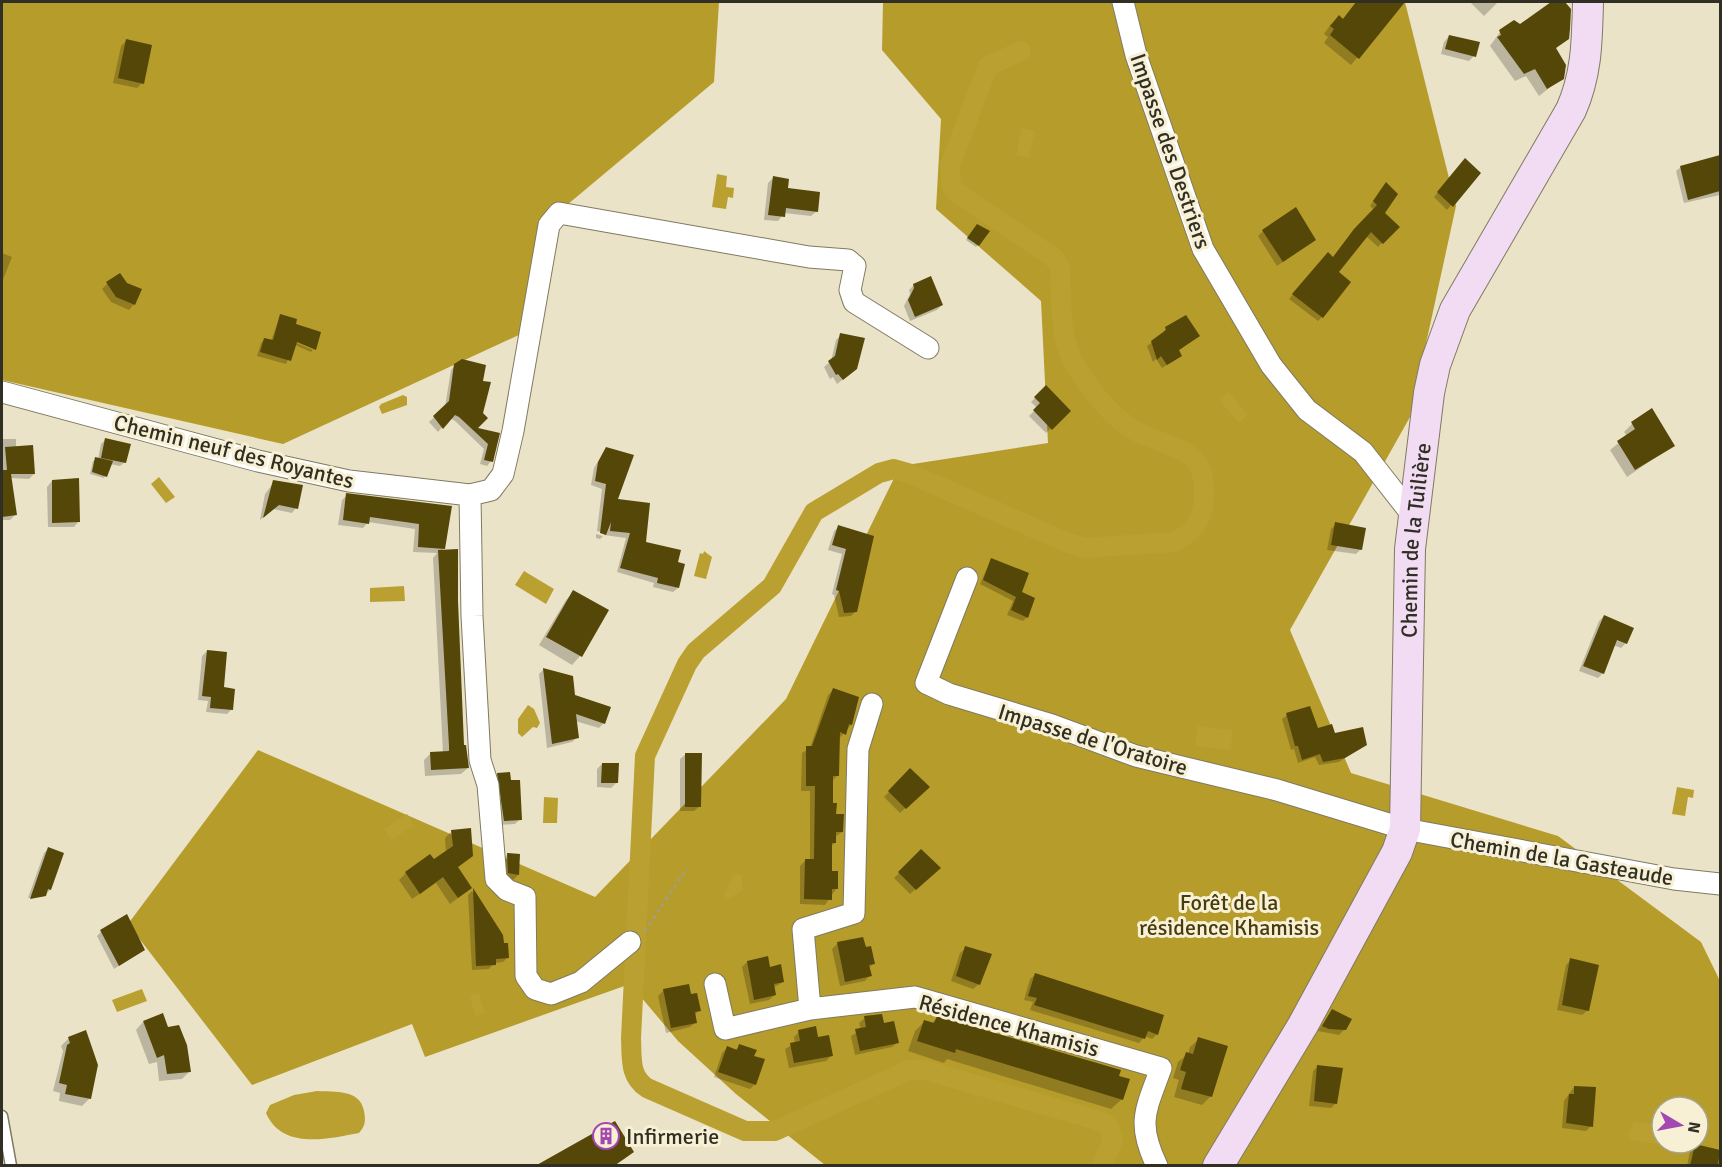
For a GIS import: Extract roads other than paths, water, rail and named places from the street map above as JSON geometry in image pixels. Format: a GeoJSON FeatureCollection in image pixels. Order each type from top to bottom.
{"type":"FeatureCollection","features":[{"type":"Feature","properties":{"kind":"street","name":"Impasse des Destriers"},"geometry":{"type":"LineString","coordinates":[[1123,2],[1136,55],[1203,249],[1271,365],[1307,410],[1364,452],[1413,516]]}},
{"type":"Feature","properties":{"kind":"street","name":"Chemin de la Tuilière"},"geometry":{"type":"LineString","coordinates":[[1268,1083],[1303,1025],[1370,903],[1397,852],[1405,829],[1413,516],[1429,393],[1435,365],[1455,310],[1571,110],[1581,88],[1587,49],[1588,2]]}},
{"type":"Feature","properties":{"kind":"street"},"geometry":{"type":"LineString","coordinates":[[636,938],[581,982],[551,994],[535,989],[526,976],[525,897],[507,890],[496,879],[488,785],[480,760],[472,616],[470,495],[491,490],[503,474],[549,225],[559,213],[809,257],[848,260],[855,267],[850,290],[854,302],[928,348]]}},
{"type":"Feature","properties":{"kind":"street","name":"Chemin neuf des Royantes"},"geometry":{"type":"LineString","coordinates":[[2,392],[281,466],[350,481],[470,495]]}},
{"type":"Feature","properties":{"kind":"street","name":"Impasse de l'Oratoire"},"geometry":{"type":"LineString","coordinates":[[967,578],[926,683],[949,694],[1052,725],[1136,756],[1277,790],[1405,829]]}},
{"type":"Feature","properties":{"kind":"street"},"geometry":{"type":"LineString","coordinates":[[714,984],[725,1029],[810,1009],[803,929],[854,913],[858,749],[872,704]]}},
{"type":"Feature","properties":{"kind":"street","name":"Chemin de la Gasteaude"},"geometry":{"type":"LineString","coordinates":[[1405,829],[1674,879],[1720,884]]}},
{"type":"Feature","properties":{"kind":"street","name":"Résidence Khamisis"},"geometry":{"type":"LineString","coordinates":[[810,1009],[915,997],[1161,1068],[1143,1123],[1146,1143],[1157,1166]]}},
{"type":"Feature","properties":{"kind":"street"},"geometry":{"type":"LineString","coordinates":[[1196,1166],[1221,1133],[1268,1083]]}},
{"type":"Feature","properties":{"kind":"street"},"geometry":{"type":"LineString","coordinates":[[1218,1166],[1268,1083]]}},
{"type":"Feature","properties":{"kind":"lane"},"geometry":{"type":"LineString","coordinates":[[2,1116],[11,1166]]}},
{"type":"Feature","properties":{"kind":"waterway"},"geometry":{"type":"LineString","coordinates":[[1021,51],[988,66],[950,165],[951,185],[956,192],[1054,258],[1060,268],[1064,334],[1078,370],[1103,403],[1126,425],[1141,434],[1182,451],[1195,460],[1202,473],[1204,490],[1201,515],[1193,528],[1174,542],[1085,548],[894,469],[879,473],[814,512],[772,586],[696,651],[687,664],[645,756],[631,1038],[632,1059],[637,1078],[647,1088],[745,1131],[775,1131],[909,1070],[925,1070],[1103,1122],[1110,1129],[1113,1140],[1102,1166]]}},
{"type":"Feature","properties":{"kind":"place","name":"Infirmerie"},"geometry":{"type":"Point","coordinates":[606,1136]}},
{"type":"Feature","properties":{"kind":"park label","name":"Forêt de la résidence Khamisis"},"geometry":{"type":"Point","coordinates":[1229,914]}}]}
